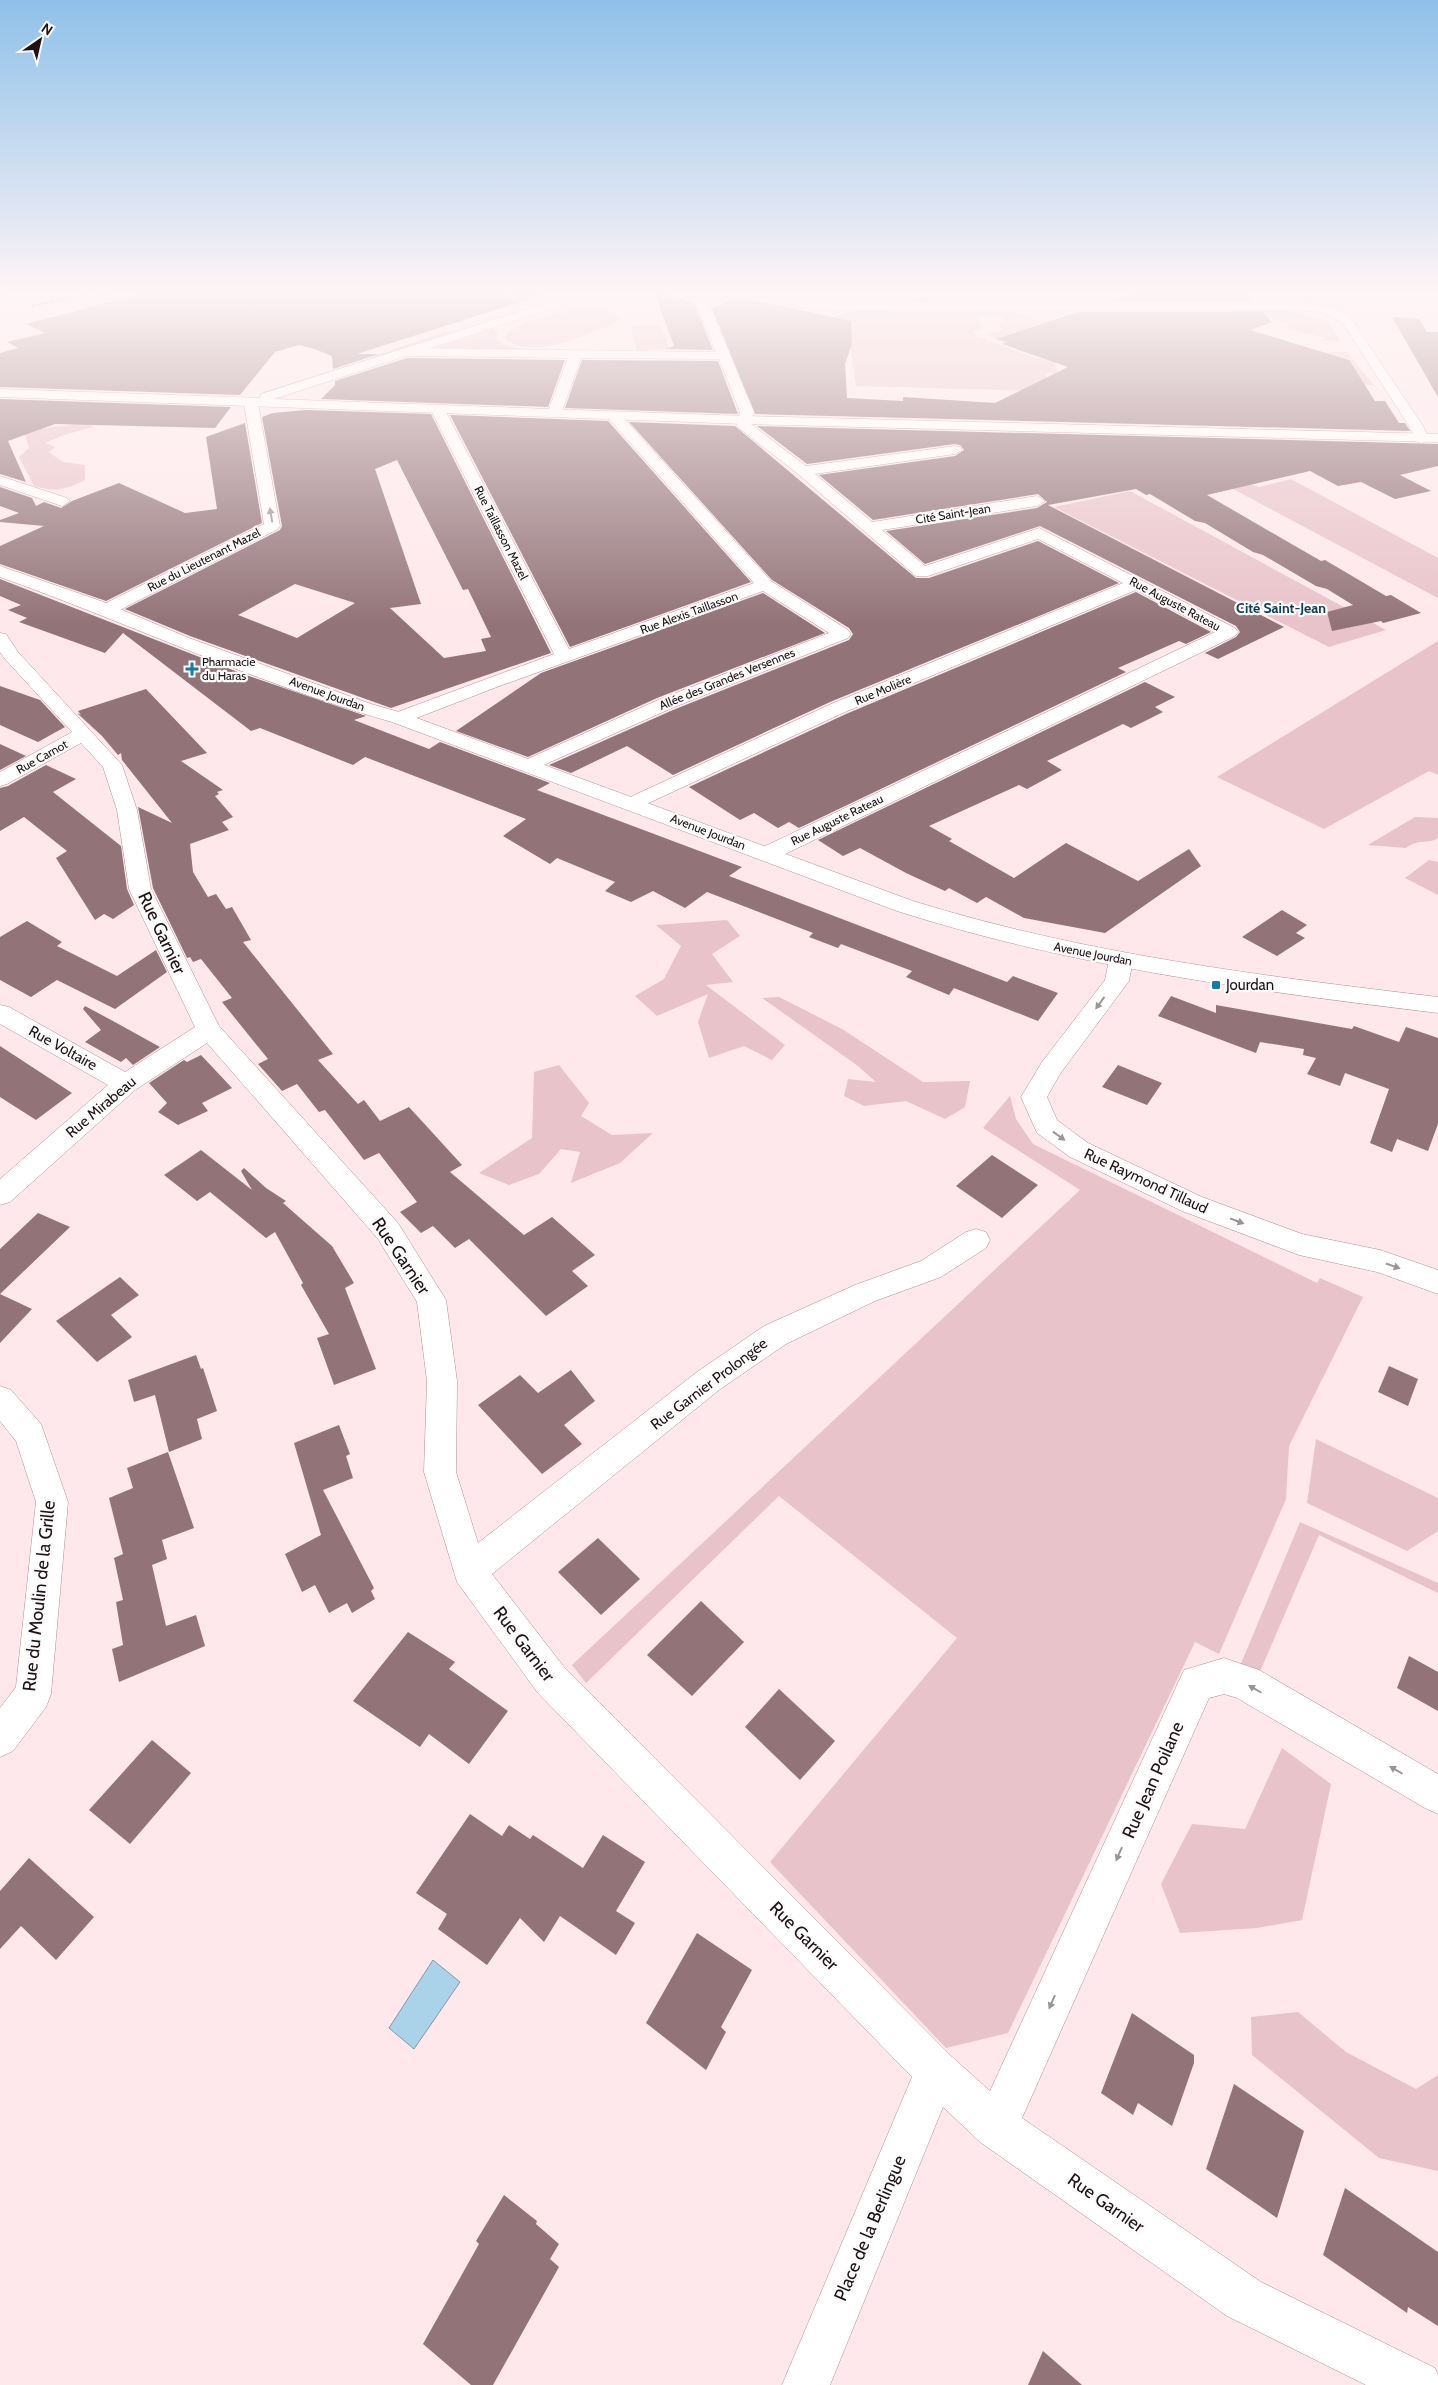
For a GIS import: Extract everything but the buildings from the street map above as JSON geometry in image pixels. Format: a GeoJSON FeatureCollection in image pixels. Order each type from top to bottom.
{"type":"FeatureCollection","features":[{"type":"Feature","properties":{"kind":"street"},"geometry":{"type":"LineString","coordinates":[[211,402],[745,420],[1422,438],[1438,440]]}},
{"type":"Feature","properties":{"kind":"street"},"geometry":{"type":"LineString","coordinates":[[251,404],[256,402]]}},
{"type":"Feature","properties":{"kind":"street"},"geometry":{"type":"LineString","coordinates":[[338,402],[343,407]]}},
{"type":"Feature","properties":{"kind":"street"},"geometry":{"type":"LineString","coordinates":[[554,414],[558,402]]}},
{"type":"Feature","properties":{"kind":"street"},"geometry":{"type":"LineString","coordinates":[[743,402],[747,412],[745,420]]}},
{"type":"Feature","properties":{"kind":"street"},"geometry":{"type":"LineString","coordinates":[[1400,402],[1422,438]]}},
{"type":"Feature","properties":{"kind":"street","name":"Rue du Lieutenant Mazel"},"geometry":{"type":"LineString","coordinates":[[106,610],[272,526],[251,404]]}},
{"type":"Feature","properties":{"kind":"street","name":"Rue Taillasson Mazel"},"geometry":{"type":"LineString","coordinates":[[438,410],[564,657]]}},
{"type":"Feature","properties":{"kind":"street"},"geometry":{"type":"LineString","coordinates":[[614,416],[765,585]]}},
{"type":"Feature","properties":{"kind":"street","name":"Rue Auguste Rateau"},"geometry":{"type":"LineString","coordinates":[[745,420],[744,424],[803,471],[922,572],[1039,534],[1229,632],[767,854]]}},
{"type":"Feature","properties":{"kind":"street"},"geometry":{"type":"LineString","coordinates":[[803,471],[955,450]]}},
{"type":"Feature","properties":{"kind":"street"},"geometry":{"type":"LineString","coordinates":[[0,480],[62,501]]}},
{"type":"Feature","properties":{"kind":"street","name":"Cité Saint-Jean"},"geometry":{"type":"LineString","coordinates":[[870,527],[1036,501]]}},
{"type":"Feature","properties":{"kind":"street","name":"Avenue Jourdan"},"geometry":{"type":"LineString","coordinates":[[0,571],[106,610],[183,642],[364,708],[399,718],[530,765],[905,906],[968,926],[1012,938],[1121,960],[1438,1006]]}},
{"type":"Feature","properties":{"kind":"street","name":"Rue Molière"},"geometry":{"type":"LineString","coordinates":[[633,803],[838,708],[1136,584]]}},
{"type":"Feature","properties":{"kind":"street","name":"Rue Alexis Taillasson"},"geometry":{"type":"LineString","coordinates":[[399,718],[765,585]]}},
{"type":"Feature","properties":{"kind":"street","name":"Allée des Grandes Versennes"},"geometry":{"type":"LineString","coordinates":[[530,765],[665,704],[842,634],[765,585]]}},
{"type":"Feature","properties":{"kind":"street","name":"Rue Garnier"},"geometry":{"type":"LineString","coordinates":[[4,651],[112,765],[127,810],[140,889],[209,1030],[388,1231],[431,1300],[442,1381],[440,1472],[469,1571],[551,1680],[936,2070],[996,2126],[1244,2299],[1418,2385]]}},
{"type":"Feature","properties":{"kind":"street","name":"Rue Carnot"},"geometry":{"type":"LineString","coordinates":[[0,780],[83,734]]}},
{"type":"Feature","properties":{"kind":"street","name":"Rue Raymond Tillaud"},"geometry":{"type":"LineString","coordinates":[[1121,960],[1117,981],[1051,1068],[1034,1097],[1046,1126],[1079,1150],[1192,1204],[1299,1244],[1380,1261],[1438,1282]]}},
{"type":"Feature","properties":{"kind":"street","name":"Rue Voltaire"},"geometry":{"type":"LineString","coordinates":[[0,1013],[126,1084]]}},
{"type":"Feature","properties":{"kind":"street","name":"Rue Mirabeau"},"geometry":{"type":"LineString","coordinates":[[0,1195],[126,1084],[209,1030]]}},
{"type":"Feature","properties":{"kind":"street","name":"Rue Garnier Prolongée"},"geometry":{"type":"LineString","coordinates":[[469,1571],[708,1382],[775,1335],[865,1293],[931,1269],[976,1240]]}},
{"type":"Feature","properties":{"kind":"street","name":"Rue du Moulin de la Grille"},"geometry":{"type":"LineString","coordinates":[[0,1399],[30,1434],[52,1502],[33,1694],[0,1738]]}},
{"type":"Feature","properties":{"kind":"street","name":"Rue Jean Poilane"},"geometry":{"type":"LineString","coordinates":[[996,2126],[1197,1683],[1224,1676],[1246,1683],[1438,1795]]}},
{"type":"Feature","properties":{"kind":"street","name":"Place de la Berlingue"},"geometry":{"type":"LineString","coordinates":[[806,2385],[936,2070]]}},
{"type":"Feature","properties":{"kind":"shaded area"},"geometry":{"type":"Polygon","coordinates":[[[94,422],[92,427],[45,443],[55,447],[49,452],[63,462],[85,465],[85,480],[60,489],[34,486],[19,457],[29,448],[24,431],[94,422]]]}},
{"type":"Feature","properties":{"kind":"shaded area"},"geometry":{"type":"Polygon","coordinates":[[[1226,476],[1259,487],[1291,479],[1438,558],[1438,598],[1216,480],[1226,476]]]}},
{"type":"Feature","properties":{"kind":"shaded area"},"geometry":{"type":"Polygon","coordinates":[[[1130,491],[1386,630],[1329,647],[1054,507],[1130,491]]]}},
{"type":"Feature","properties":{"kind":"shaded area"},"geometry":{"type":"Polygon","coordinates":[[[1438,641],[1438,775],[1429,771],[1324,829],[1217,777],[1438,641]]]}},
{"type":"Feature","properties":{"kind":"shaded area"},"geometry":{"type":"Polygon","coordinates":[[[1415,817],[1438,818],[1438,838],[1418,842],[1406,848],[1368,845],[1415,817]]]}},
{"type":"Feature","properties":{"kind":"shaded area"},"geometry":{"type":"Polygon","coordinates":[[[1429,860],[1438,862],[1438,895],[1405,878],[1429,860]]]}},
{"type":"Feature","properties":{"kind":"shaded area"},"geometry":{"type":"Polygon","coordinates":[[[727,920],[740,936],[712,954],[733,982],[706,985],[785,1045],[772,1060],[744,1046],[709,1058],[698,1022],[708,994],[657,1016],[635,996],[664,979],[681,946],[656,925],[727,920]]]}},
{"type":"Feature","properties":{"kind":"shaded area"},"geometry":{"type":"Polygon","coordinates":[[[779,997],[842,1029],[923,1082],[970,1081],[965,1107],[945,1119],[906,1101],[864,1106],[844,1096],[848,1079],[876,1082],[858,1066],[762,998],[779,997]]]}},
{"type":"Feature","properties":{"kind":"shaded area"},"geometry":{"type":"Polygon","coordinates":[[[559,1065],[589,1103],[581,1116],[612,1135],[653,1133],[620,1163],[571,1183],[580,1152],[561,1149],[539,1174],[509,1185],[479,1173],[532,1138],[534,1072],[559,1065]]]}},
{"type":"Feature","properties":{"kind":"shaded area"},"geometry":{"type":"Polygon","coordinates":[[[1010,1096],[1016,1119],[1033,1144],[1317,1283],[1320,1278],[1363,1297],[1289,1446],[1286,1499],[1219,1654],[1195,1642],[1008,2033],[946,2048],[770,1862],[957,1638],[779,1496],[586,1683],[572,1665],[1080,1190],[983,1128],[1010,1096]]]}},
{"type":"Feature","properties":{"kind":"shaded area"},"geometry":{"type":"Polygon","coordinates":[[[1316,1439],[1438,1498],[1438,1531],[1407,1551],[1307,1503],[1316,1439]]]}},
{"type":"Feature","properties":{"kind":"shaded area"},"geometry":{"type":"Polygon","coordinates":[[[1300,1522],[1438,1583],[1438,1593],[1319,1535],[1258,1676],[1240,1666],[1300,1522]]]}},
{"type":"Feature","properties":{"kind":"shaded area"},"geometry":{"type":"Polygon","coordinates":[[[1282,1748],[1331,1784],[1302,1920],[1257,1928],[1180,1933],[1161,1884],[1192,1824],[1245,1829],[1282,1748]]]}},
{"type":"Feature","properties":{"kind":"shaded area"},"geometry":{"type":"Polygon","coordinates":[[[1298,2012],[1346,2052],[1416,2089],[1438,2075],[1438,2171],[1379,2158],[1252,2055],[1251,2017],[1298,2012]]]}},
{"type":"Feature","properties":{"kind":"water"},"geometry":{"type":"Polygon","coordinates":[[[433,1960],[460,1982],[414,2049],[389,2028],[433,1960]]]}},
{"type":"Feature","properties":{"kind":"place","name":"Pharmacie du Haras"},"geometry":{"type":"Point","coordinates":[192,669]}},
{"type":"Feature","properties":{"kind":"place","name":"Jourdan"},"geometry":{"type":"Point","coordinates":[1216,985]}},
{"type":"Feature","properties":{"kind":"district","name":"Cité Saint-Jean"},"geometry":{"type":"Point","coordinates":[1281,608]}}]}
